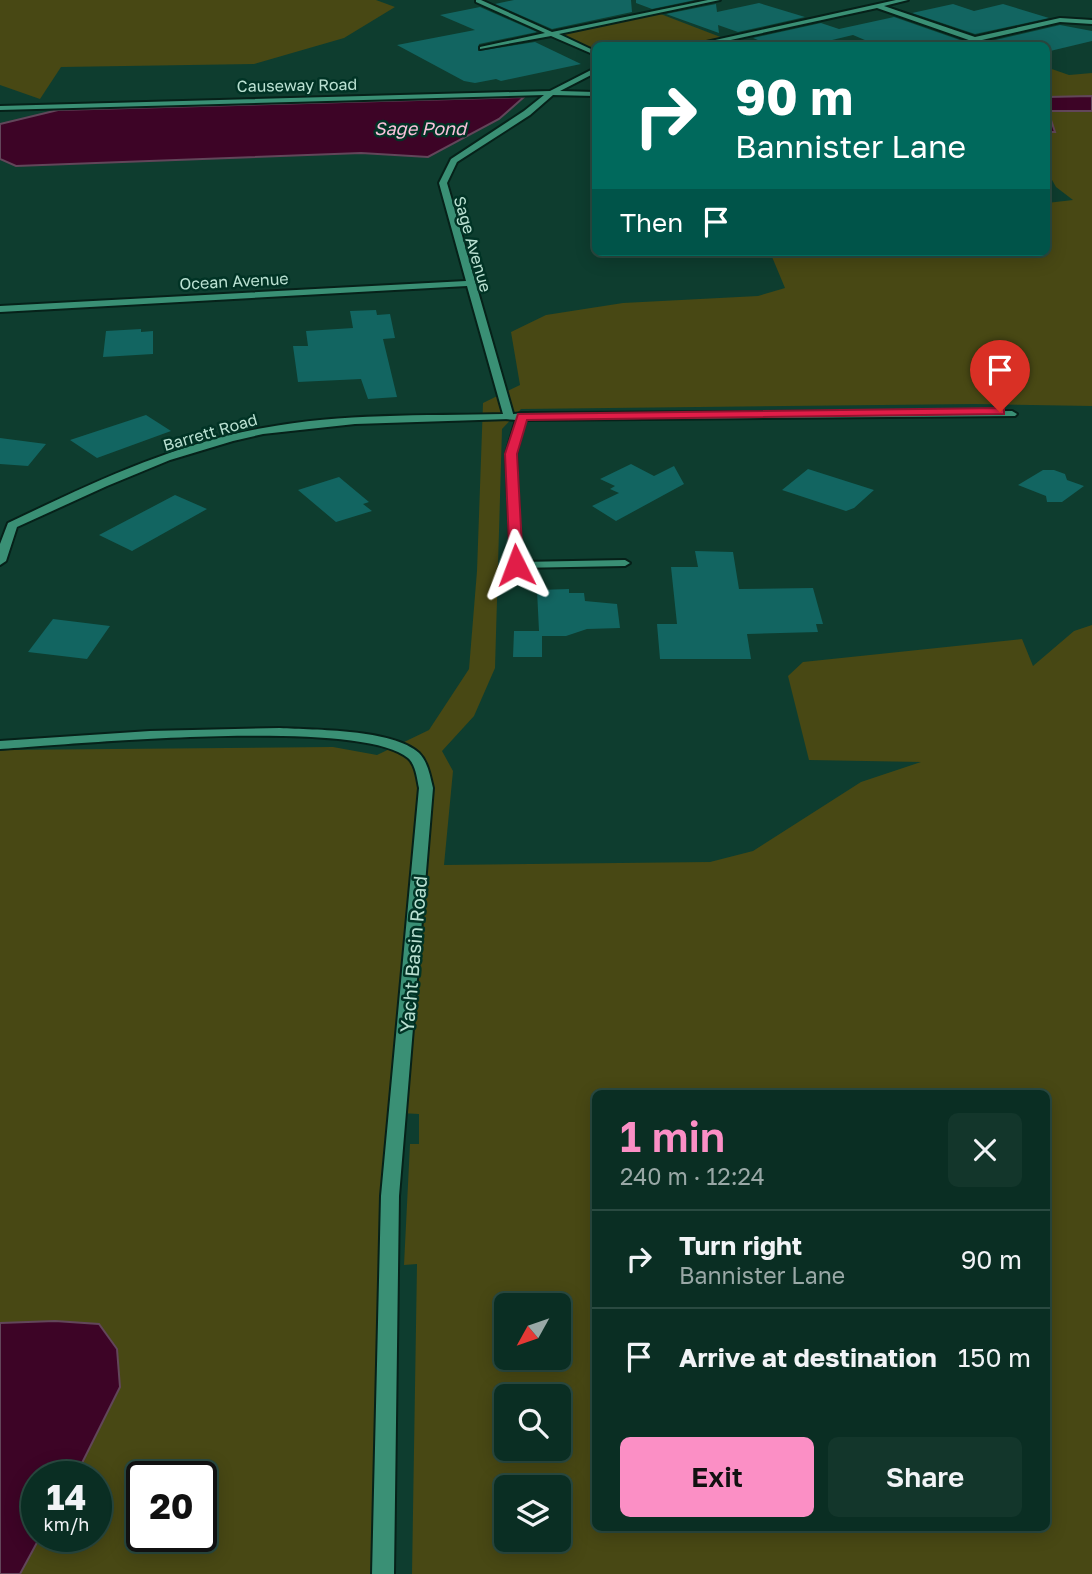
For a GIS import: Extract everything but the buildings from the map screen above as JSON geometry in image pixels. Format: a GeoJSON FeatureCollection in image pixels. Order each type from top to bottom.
{"type":"FeatureCollection","features":[{"type":"Feature","properties":{"kind":"street"},"geometry":{"type":"LineString","coordinates":[[480,0],[592,52]]}},
{"type":"Feature","properties":{"kind":"street"},"geometry":{"type":"LineString","coordinates":[[482,48],[718,0]]}},
{"type":"Feature","properties":{"kind":"street"},"geometry":{"type":"LineString","coordinates":[[859,0],[981,42]]}},
{"type":"Feature","properties":{"kind":"street"},"geometry":{"type":"LineString","coordinates":[[709,42],[905,0]]}},
{"type":"Feature","properties":{"kind":"street"},"geometry":{"type":"LineString","coordinates":[[974,40],[1060,20],[1092,22]]}},
{"type":"Feature","properties":{"kind":"street"},"geometry":{"type":"LineString","coordinates":[[722,39],[729,42]]}},
{"type":"Feature","properties":{"kind":"street","name":"Sage Avenue"},"geometry":{"type":"LineString","coordinates":[[509,417],[445,198],[443,183],[446,172],[454,161],[527,113],[551,93],[592,72]]}},
{"type":"Feature","properties":{"kind":"street","name":"Causeway Road"},"geometry":{"type":"LineString","coordinates":[[3,108],[592,94]]}},
{"type":"Feature","properties":{"kind":"street","name":"Ocean Avenue"},"geometry":{"type":"LineString","coordinates":[[0,309],[470,283]]}},
{"type":"Feature","properties":{"kind":"street","name":"Barrett Road"},"geometry":{"type":"LineString","coordinates":[[0,561],[6,523],[233,438],[332,424],[509,417]]}},
{"type":"Feature","properties":{"kind":"street","name":"Yacht Basin Road"},"geometry":{"type":"LineString","coordinates":[[0,745],[181,735],[324,733],[364,736],[391,742],[411,753],[419,761],[426,788],[390,1196],[383,1574]]}},
{"type":"Feature","properties":{"kind":"lane"},"geometry":{"type":"LineString","coordinates":[[509,417],[1012,414]]}},
{"type":"Feature","properties":{"kind":"lane"},"geometry":{"type":"LineString","coordinates":[[522,416],[511,454],[516,565],[625,563]]}},
{"type":"Feature","properties":{"kind":"shaded area"},"geometry":{"type":"Polygon","coordinates":[[[0,0],[376,0],[395,7],[344,38],[254,64],[61,67],[40,99],[0,85],[0,0]]]}},
{"type":"Feature","properties":{"kind":"shaded area"},"geometry":{"type":"Polygon","coordinates":[[[658,13],[723,38],[703,42],[592,42],[592,52],[552,34],[658,13]]]}},
{"type":"Feature","properties":{"kind":"shaded area"},"geometry":{"type":"Polygon","coordinates":[[[1050,68],[1069,75],[1092,73],[1092,96],[1050,97],[1050,68]]]}},
{"type":"Feature","properties":{"kind":"shaded area"},"geometry":{"type":"Polygon","coordinates":[[[1050,111],[1092,111],[1092,406],[975,404],[521,409],[502,429],[495,668],[474,716],[442,751],[453,771],[444,865],[710,862],[753,851],[861,782],[921,762],[809,760],[788,676],[803,662],[1022,639],[1033,666],[1074,631],[1092,625],[1092,1574],[412,1574],[417,1264],[404,1265],[410,1144],[419,1144],[419,1114],[400,1113],[382,1574],[0,1574],[0,750],[333,747],[377,755],[429,730],[469,669],[477,571],[483,403],[520,385],[511,332],[546,315],[623,303],[758,296],[785,288],[772,256],[1050,256],[1050,203],[1073,200],[1056,187],[1050,176],[1050,132],[1054,132],[1050,111]]]}},
{"type":"Feature","properties":{"kind":"water"},"geometry":{"type":"Polygon","coordinates":[[[1092,96],[1092,111],[1050,111],[1050,97],[1092,96]]]}},
{"type":"Feature","properties":{"kind":"water","name":"Sage Pond"},"geometry":{"type":"Polygon","coordinates":[[[524,97],[499,119],[428,157],[361,153],[16,166],[0,159],[0,124],[58,110],[524,97]]]}},
{"type":"Feature","properties":{"kind":"water"},"geometry":{"type":"Polygon","coordinates":[[[1050,117],[1055,132],[1050,132],[1050,117]]]}},
{"type":"Feature","properties":{"kind":"water"},"geometry":{"type":"Polygon","coordinates":[[[55,1321],[99,1324],[117,1349],[120,1387],[83,1461],[21,1461],[21,1552],[32,1552],[20,1574],[0,1574],[0,1323],[55,1321]]]}},
{"type":"Feature","properties":{"kind":"route"},"geometry":{"type":"LineString","coordinates":[[516,565],[511,454],[522,416],[1000,412]]}}]}
